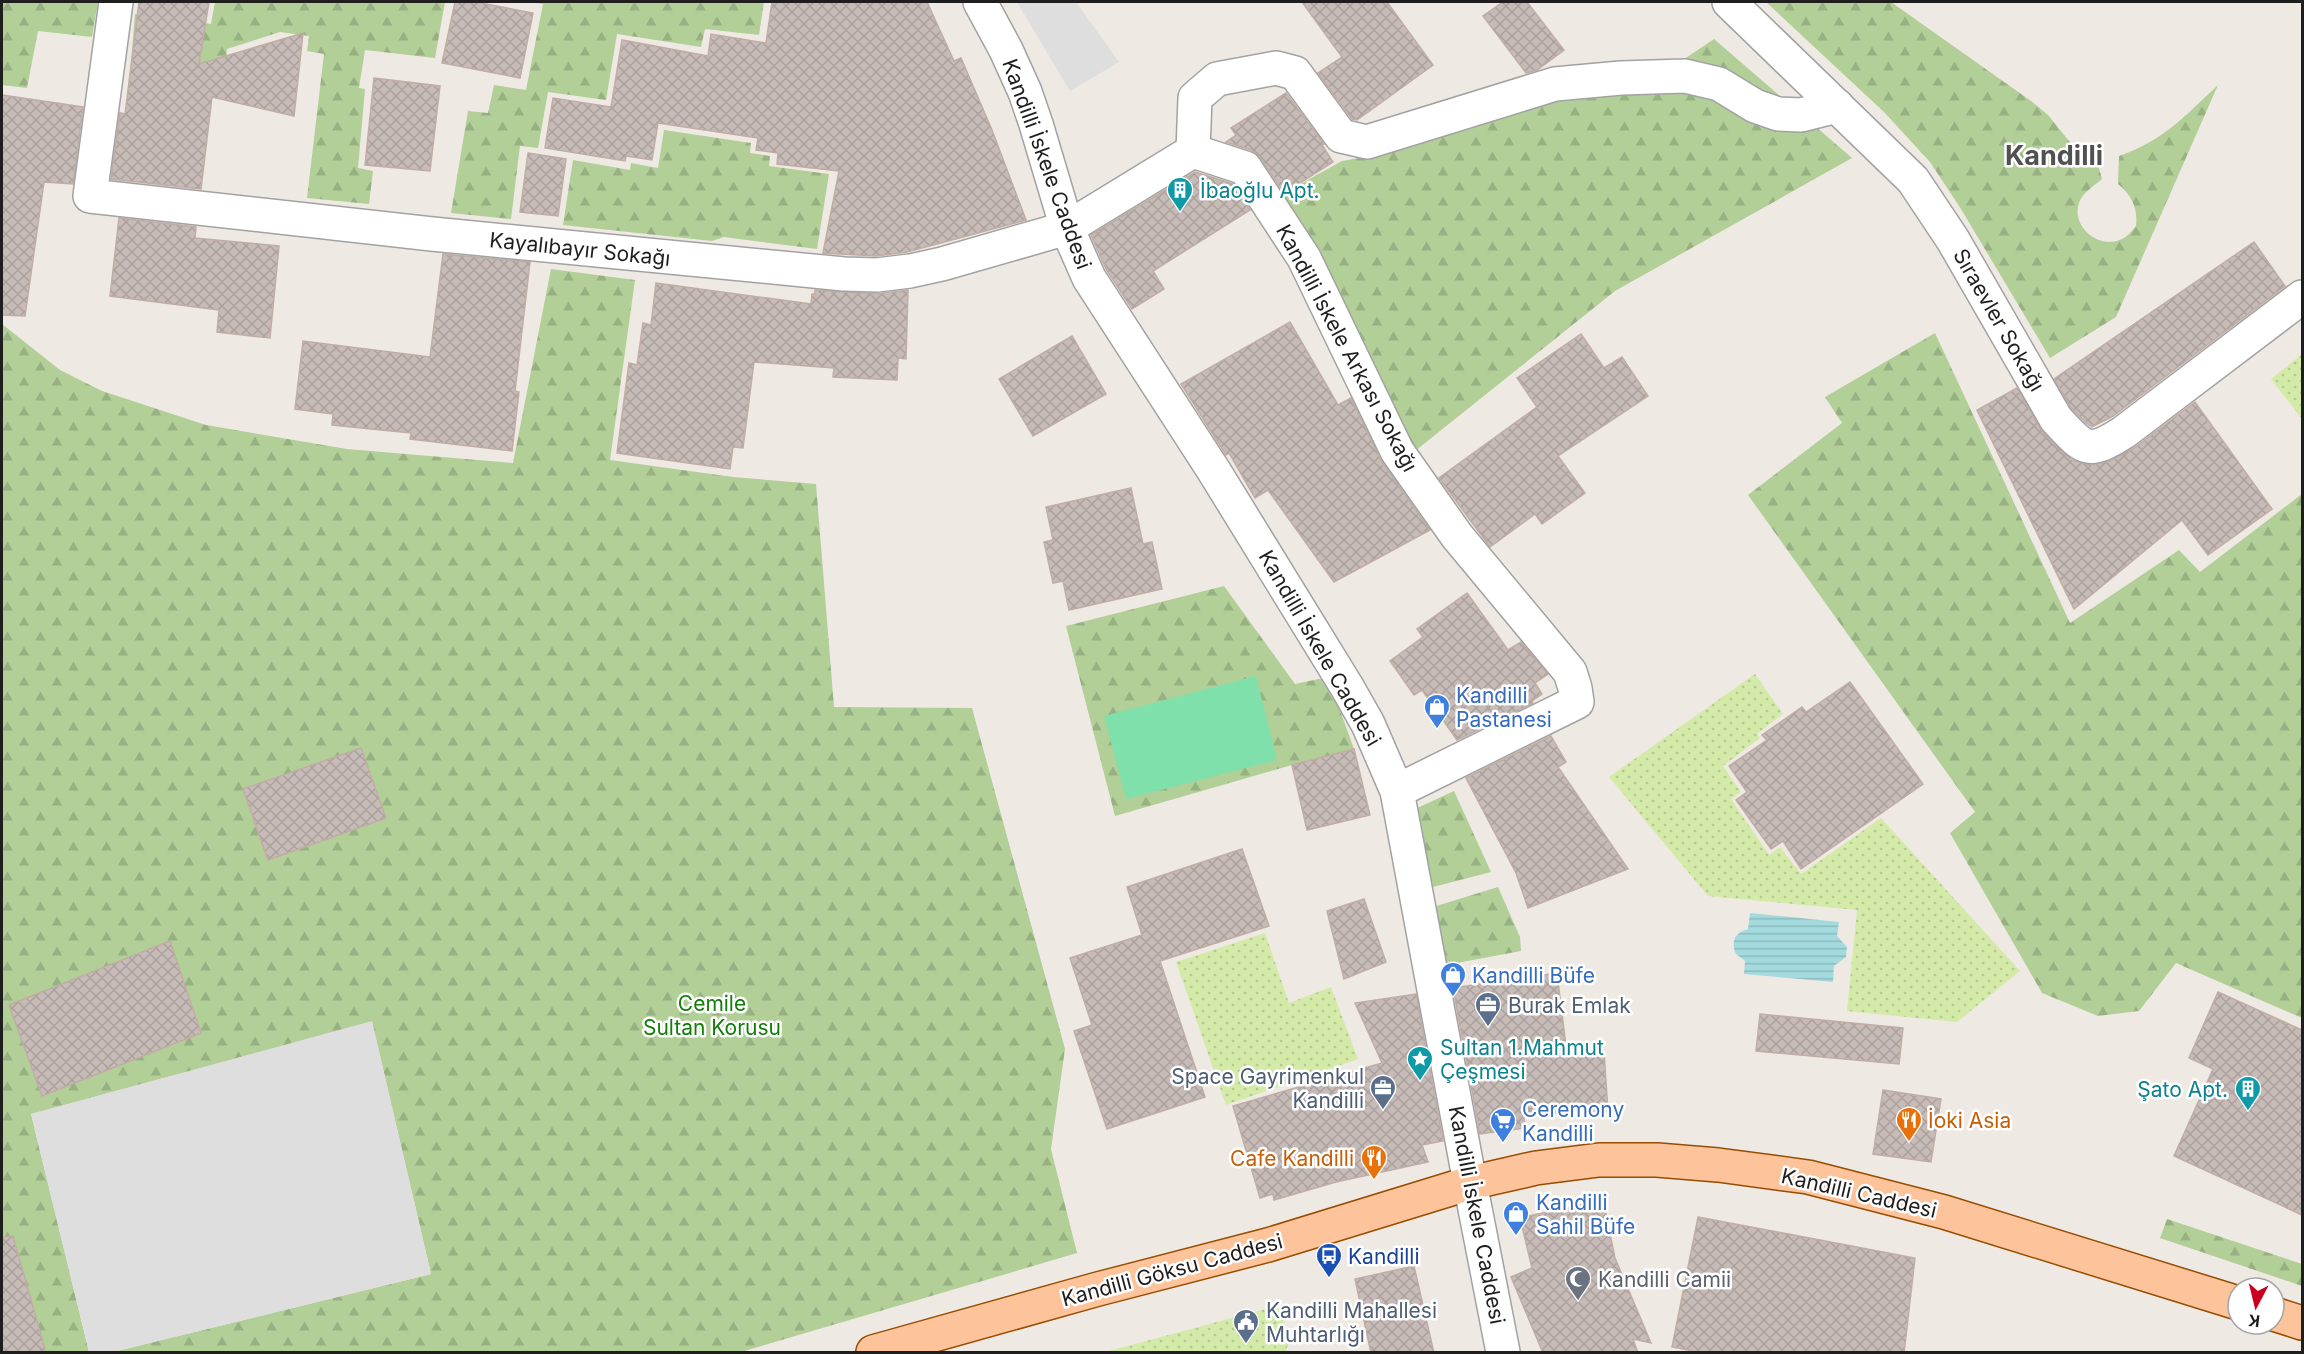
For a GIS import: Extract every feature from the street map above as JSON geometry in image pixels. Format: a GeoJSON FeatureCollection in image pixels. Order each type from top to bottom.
{"type":"FeatureCollection","features":[{"type":"Feature","properties":{"kind":"main road","name":"Kandilli Caddesi"},"geometry":{"type":"LineString","coordinates":[[1470,1183],[1536,1168],[1599,1160],[1657,1160],[1718,1165],[1808,1177],[1944,1212],[2226,1299]]}},
{"type":"Feature","properties":{"kind":"main road","name":"Kandilli Göksu Caddesi"},"geometry":{"type":"LineString","coordinates":[[873,1353],[1098,1289],[1268,1245],[1470,1183]]}},
{"type":"Feature","properties":{"kind":"main road"},"geometry":{"type":"LineString","coordinates":[[2286,1318],[2302,1323]]}},
{"type":"Feature","properties":{"kind":"street","name":"Kayalıbayır Sokağı"},"geometry":{"type":"LineString","coordinates":[[116,2],[90,196],[432,234],[844,274],[877,275],[910,271],[1066,228]]}},
{"type":"Feature","properties":{"kind":"street","name":"Kandilli İskele Caddesi"},"geometry":{"type":"LineString","coordinates":[[980,2],[1025,92],[1066,228],[1089,278],[1214,471],[1352,696],[1368,724],[1397,790],[1503,1353]]}},
{"type":"Feature","properties":{"kind":"street","name":"Sıraevler Sokağı"},"geometry":{"type":"LineString","coordinates":[[1729,2],[1913,180],[1953,240],[2056,419],[2073,437],[2086,446],[2098,447],[2124,432],[2302,297]]}},
{"type":"Feature","properties":{"kind":"street"},"geometry":{"type":"LineString","coordinates":[[1066,228],[1193,151],[1195,98],[1217,79],[1276,68],[1295,73],[1341,136],[1367,142],[1555,84],[1621,78],[1685,76],[1719,84],[1755,106],[1778,114],[1801,115],[1837,106]]}},
{"type":"Feature","properties":{"kind":"street","name":"Kandilli İskele Arkası Sokağı"},"geometry":{"type":"LineString","coordinates":[[1193,151],[1245,168],[1304,258],[1397,451],[1457,536],[1570,672],[1576,702],[1397,790]]}},
{"type":"Feature","properties":{"kind":"green space"},"geometry":{"type":"Polygon","coordinates":[[[2,2],[98,2],[92,37],[38,31],[27,88],[2,85],[2,2]]]}},
{"type":"Feature","properties":{"kind":"green space"},"geometry":{"type":"Polygon","coordinates":[[[215,2],[445,2],[435,58],[365,50],[359,88],[365,89],[358,168],[373,171],[369,204],[307,198],[324,54],[307,51],[309,36],[280,32],[227,49],[224,84],[130,76],[135,14],[211,24],[215,2]]]}},
{"type":"Feature","properties":{"kind":"green space"},"geometry":{"type":"Polygon","coordinates":[[[528,2],[764,2],[759,35],[705,29],[701,47],[617,34],[606,100],[548,92],[538,148],[520,146],[511,219],[451,213],[468,111],[488,113],[494,85],[526,90],[543,4],[528,2]]]}},
{"type":"Feature","properties":{"kind":"green space"},"geometry":{"type":"Polygon","coordinates":[[[1766,2],[1891,2],[2031,101],[2048,115],[2073,146],[2086,157],[2097,161],[2102,179],[2083,196],[2078,212],[2083,228],[2096,239],[2104,241],[2113,242],[2122,239],[2136,226],[2133,203],[2118,184],[2119,156],[2161,135],[2218,85],[2116,317],[2050,358],[1961,209],[1930,162],[1884,112],[1766,2]]]}},
{"type":"Feature","properties":{"kind":"green space"},"geometry":{"type":"Polygon","coordinates":[[[1714,39],[1852,158],[1615,291],[1415,451],[1275,198],[1342,161],[1393,152],[1584,85],[1647,84],[1714,39]]]}},
{"type":"Feature","properties":{"kind":"green space"},"geometry":{"type":"Polygon","coordinates":[[[664,130],[751,143],[750,153],[770,156],[769,166],[829,174],[817,249],[724,237],[712,241],[563,225],[573,160],[630,170],[631,163],[658,168],[664,130]]]}},
{"type":"Feature","properties":{"kind":"green space","name":"Cemile Sultan Korusu"},"geometry":{"type":"Polygon","coordinates":[[[551,269],[635,280],[610,460],[733,477],[816,484],[834,707],[972,708],[1065,1049],[1051,1149],[1077,1253],[741,1352],[113,1352],[431,1274],[372,1022],[31,1114],[89,1352],[2,1352],[2,324],[60,370],[102,391],[206,425],[347,449],[513,463],[551,269]]]}},
{"type":"Feature","properties":{"kind":"green space"},"geometry":{"type":"Polygon","coordinates":[[[1935,333],[2070,623],[2179,550],[2200,572],[2302,494],[2302,1018],[2176,963],[2139,1011],[2098,1016],[2042,993],[1950,833],[1975,812],[1748,495],[1842,423],[1825,397],[1935,333]]]}},
{"type":"Feature","properties":{"kind":"green space"},"geometry":{"type":"Polygon","coordinates":[[[2302,354],[2302,419],[2271,379],[2302,354]]]}},
{"type":"Feature","properties":{"kind":"green space"},"geometry":{"type":"Polygon","coordinates":[[[1224,586],[1295,684],[1328,677],[1354,749],[1115,816],[1066,626],[1224,586]]]}},
{"type":"Feature","properties":{"kind":"green space"},"geometry":{"type":"Polygon","coordinates":[[[1755,674],[1783,714],[1757,734],[1760,738],[1723,766],[1741,792],[1731,799],[1769,855],[1780,847],[1801,874],[1881,818],[2020,971],[1957,1022],[1847,1011],[1857,910],[1708,896],[1609,777],[1755,674]]]}},
{"type":"Feature","properties":{"kind":"green space"},"geometry":{"type":"Polygon","coordinates":[[[1256,676],[1277,760],[1126,799],[1104,716],[1256,676]]]}},
{"type":"Feature","properties":{"kind":"green space"},"geometry":{"type":"Polygon","coordinates":[[[1454,791],[1491,872],[1433,887],[1413,810],[1454,791]]]}},
{"type":"Feature","properties":{"kind":"green space"},"geometry":{"type":"Polygon","coordinates":[[[1498,887],[1520,937],[1521,951],[1446,965],[1433,907],[1498,887]]]}},
{"type":"Feature","properties":{"kind":"green space"},"geometry":{"type":"Polygon","coordinates":[[[1265,933],[1289,1003],[1331,987],[1358,1059],[1226,1105],[1176,962],[1265,933]]]}},
{"type":"Feature","properties":{"kind":"green space"},"geometry":{"type":"Polygon","coordinates":[[[2167,1219],[2302,1264],[2302,1286],[2286,1281],[2286,1276],[2272,1276],[2160,1238],[2167,1219]]]}},
{"type":"Feature","properties":{"kind":"green space"},"geometry":{"type":"Polygon","coordinates":[[[1280,1305],[1290,1341],[1285,1352],[1105,1352],[1280,1305]]]}},
{"type":"Feature","properties":{"kind":"shaded area"},"geometry":{"type":"Polygon","coordinates":[[[1017,2],[1076,2],[1119,62],[1070,91],[1017,2]]]}},
{"type":"Feature","properties":{"kind":"shaded area"},"geometry":{"type":"Polygon","coordinates":[[[372,1021],[431,1274],[113,1352],[89,1352],[31,1114],[372,1021]]]}},
{"type":"Feature","properties":{"kind":"water"},"geometry":{"type":"Polygon","coordinates":[[[1750,913],[1839,922],[1837,936],[1847,947],[1846,957],[1834,966],[1833,982],[1744,974],[1745,961],[1736,954],[1734,941],[1740,932],[1748,929],[1750,913]]]}},
{"type":"Feature","properties":{"kind":"building"},"geometry":{"type":"Polygon","coordinates":[[[139,2],[209,2],[199,64],[303,33],[294,116],[212,97],[201,189],[111,179],[120,113],[125,114],[139,2]]]}},
{"type":"Feature","properties":{"kind":"building"},"geometry":{"type":"Polygon","coordinates":[[[455,2],[476,2],[533,13],[520,78],[442,63],[455,2]]]}},
{"type":"Feature","properties":{"kind":"building"},"geometry":{"type":"Polygon","coordinates":[[[772,2],[927,2],[954,61],[961,58],[992,130],[1026,220],[907,252],[876,256],[823,253],[839,171],[777,164],[778,153],[756,150],[758,138],[658,123],[652,160],[626,156],[625,161],[545,148],[553,98],[611,107],[622,40],[708,56],[711,34],[766,43],[772,2]]]}},
{"type":"Feature","properties":{"kind":"building"},"geometry":{"type":"Polygon","coordinates":[[[1302,2],[1387,2],[1433,65],[1357,120],[1352,119],[1318,73],[1342,57],[1302,2]]]}},
{"type":"Feature","properties":{"kind":"building"},"geometry":{"type":"Polygon","coordinates":[[[1503,2],[1527,2],[1564,50],[1537,70],[1526,73],[1483,16],[1503,2]]]}},
{"type":"Feature","properties":{"kind":"building"},"geometry":{"type":"Polygon","coordinates":[[[374,78],[440,86],[430,171],[365,165],[374,78]]]}},
{"type":"Feature","properties":{"kind":"building"},"geometry":{"type":"Polygon","coordinates":[[[1286,93],[1324,144],[1322,145],[1333,162],[1284,193],[1260,157],[1251,150],[1226,142],[1236,135],[1231,128],[1286,93]]]}},
{"type":"Feature","properties":{"kind":"building"},"geometry":{"type":"Polygon","coordinates":[[[2,95],[83,107],[73,184],[44,182],[25,316],[2,315],[2,95]]]}},
{"type":"Feature","properties":{"kind":"building"},"geometry":{"type":"Polygon","coordinates":[[[528,153],[566,159],[558,216],[520,212],[528,153]]]}},
{"type":"Feature","properties":{"kind":"building"},"geometry":{"type":"Polygon","coordinates":[[[1195,172],[1233,184],[1250,210],[1153,271],[1164,289],[1132,309],[1106,269],[1091,235],[1195,172]]]}},
{"type":"Feature","properties":{"kind":"building"},"geometry":{"type":"Polygon","coordinates":[[[119,218],[196,227],[195,238],[279,246],[270,338],[217,332],[219,310],[110,296],[119,218]]]}},
{"type":"Feature","properties":{"kind":"building"},"geometry":{"type":"Polygon","coordinates":[[[2254,242],[2285,286],[2113,416],[2092,427],[2071,408],[2054,379],[2254,242]]]}},
{"type":"Feature","properties":{"kind":"building"},"geometry":{"type":"Polygon","coordinates":[[[443,254],[530,262],[515,391],[519,392],[512,451],[410,439],[411,433],[332,425],[333,414],[295,409],[303,341],[430,357],[443,254]]]}},
{"type":"Feature","properties":{"kind":"building"},"geometry":{"type":"Polygon","coordinates":[[[656,283],[811,304],[815,290],[876,294],[908,290],[906,359],[898,358],[897,380],[833,377],[834,368],[754,362],[743,448],[733,447],[730,469],[617,453],[629,363],[637,365],[643,323],[651,325],[656,283]]]}},
{"type":"Feature","properties":{"kind":"building"},"geometry":{"type":"Polygon","coordinates":[[[1290,322],[1338,405],[1351,398],[1382,462],[1430,530],[1334,582],[1268,490],[1255,498],[1229,453],[1226,455],[1181,384],[1290,322]]]}},
{"type":"Feature","properties":{"kind":"building"},"geometry":{"type":"Polygon","coordinates":[[[1581,334],[1604,368],[1622,357],[1648,396],[1558,456],[1585,493],[1542,524],[1535,514],[1490,547],[1439,478],[1537,407],[1517,378],[1581,334]]]}},
{"type":"Feature","properties":{"kind":"building"},"geometry":{"type":"Polygon","coordinates":[[[1072,336],[1106,394],[1033,436],[999,379],[1072,336]]]}},
{"type":"Feature","properties":{"kind":"building"},"geometry":{"type":"Polygon","coordinates":[[[2017,388],[2040,428],[2052,442],[2072,460],[2092,465],[2110,461],[2134,448],[2195,402],[2272,509],[2208,555],[2182,520],[2074,609],[1977,410],[2017,388]]]}},
{"type":"Feature","properties":{"kind":"building"},"geometry":{"type":"Polygon","coordinates":[[[1131,488],[1143,544],[1152,542],[1162,589],[1069,610],[1063,581],[1053,583],[1044,542],[1053,540],[1046,507],[1131,488]]]}},
{"type":"Feature","properties":{"kind":"building"},"geometry":{"type":"Polygon","coordinates":[[[1467,593],[1508,650],[1521,642],[1548,674],[1535,683],[1542,694],[1532,701],[1533,703],[1457,740],[1422,690],[1414,695],[1390,661],[1423,637],[1417,629],[1467,593]]]}},
{"type":"Feature","properties":{"kind":"building"},"geometry":{"type":"Polygon","coordinates":[[[1850,682],[1923,784],[1801,869],[1783,841],[1771,849],[1736,800],[1747,792],[1729,766],[1767,740],[1762,735],[1802,707],[1806,712],[1850,682]]]}},
{"type":"Feature","properties":{"kind":"building"},"geometry":{"type":"Polygon","coordinates":[[[1551,736],[1566,762],[1558,767],[1628,869],[1528,908],[1516,873],[1466,778],[1551,736]]]}},
{"type":"Feature","properties":{"kind":"building"},"geometry":{"type":"Polygon","coordinates":[[[361,748],[386,818],[268,860],[243,789],[361,748]]]}},
{"type":"Feature","properties":{"kind":"building"},"geometry":{"type":"Polygon","coordinates":[[[1354,749],[1370,815],[1307,830],[1292,765],[1354,749]]]}},
{"type":"Feature","properties":{"kind":"building"},"geometry":{"type":"Polygon","coordinates":[[[1242,849],[1269,926],[1160,961],[1205,1097],[1107,1129],[1074,1031],[1092,1025],[1070,958],[1142,935],[1127,887],[1242,849]]]}},
{"type":"Feature","properties":{"kind":"building"},"geometry":{"type":"Polygon","coordinates":[[[1364,899],[1386,962],[1344,979],[1327,911],[1364,899]]]}},
{"type":"Feature","properties":{"kind":"building"},"geometry":{"type":"Polygon","coordinates":[[[170,941],[201,1033],[42,1096],[9,1005],[170,941]]]}},
{"type":"Feature","properties":{"kind":"building"},"geometry":{"type":"Polygon","coordinates":[[[1557,973],[1567,1054],[1604,1052],[1608,1111],[1524,1115],[1525,1128],[1480,1134],[1453,988],[1557,973]]]}},
{"type":"Feature","properties":{"kind":"building","name":"Şato Apt."},"geometry":{"type":"Polygon","coordinates":[[[2218,992],[2302,1030],[2302,1215],[2174,1156],[2213,1069],[2189,1058],[2218,992]]]}},
{"type":"Feature","properties":{"kind":"building"},"geometry":{"type":"Polygon","coordinates":[[[1416,994],[1443,1141],[1422,1145],[1428,1162],[1336,1182],[1274,1200],[1273,1194],[1260,1198],[1233,1106],[1382,1063],[1355,1003],[1416,994]]]}},
{"type":"Feature","properties":{"kind":"building"},"geometry":{"type":"Polygon","coordinates":[[[1760,1014],[1903,1028],[1899,1064],[1756,1051],[1760,1014]]]}},
{"type":"Feature","properties":{"kind":"building"},"geometry":{"type":"Polygon","coordinates":[[[1883,1090],[1941,1099],[1931,1162],[1873,1154],[1883,1090]]]}},
{"type":"Feature","properties":{"kind":"building","name":"Kandilli Camii"},"geometry":{"type":"Polygon","coordinates":[[[1603,1200],[1615,1258],[1651,1343],[1633,1339],[1638,1353],[1543,1353],[1511,1277],[1532,1268],[1520,1218],[1603,1200]]]}},
{"type":"Feature","properties":{"kind":"building"},"geometry":{"type":"Polygon","coordinates":[[[1698,1217],[1915,1258],[1904,1353],[1703,1353],[1672,1347],[1698,1217]]]}},
{"type":"Feature","properties":{"kind":"building"},"geometry":{"type":"Polygon","coordinates":[[[13,1236],[46,1353],[2,1353],[2,1237],[13,1236]]]}},
{"type":"Feature","properties":{"kind":"building"},"geometry":{"type":"Polygon","coordinates":[[[1414,1266],[1434,1353],[1371,1353],[1355,1279],[1414,1266]]]}},
{"type":"Feature","properties":{"kind":"place","name":"İbaoğlu Apt."},"geometry":{"type":"Point","coordinates":[1180,213]}},
{"type":"Feature","properties":{"kind":"place","name":"Kandilli Pastanesi"},"geometry":{"type":"Point","coordinates":[1437,730]}},
{"type":"Feature","properties":{"kind":"place","name":"Kandilli Büfe"},"geometry":{"type":"Point","coordinates":[1453,998]}},
{"type":"Feature","properties":{"kind":"place","name":"Burak Emlak"},"geometry":{"type":"Point","coordinates":[1488,1028]}},
{"type":"Feature","properties":{"kind":"place","name":"Sultan 1.Mahmut Çeşmesi"},"geometry":{"type":"Point","coordinates":[1420,1082]}},
{"type":"Feature","properties":{"kind":"place","name":"Space Gayrimenkul Kandilli"},"geometry":{"type":"Point","coordinates":[1383,1111]}},
{"type":"Feature","properties":{"kind":"place","name":"Şato Apt."},"geometry":{"type":"Point","coordinates":[2248,1112]}},
{"type":"Feature","properties":{"kind":"place","name":"İoki Asia"},"geometry":{"type":"Point","coordinates":[1909,1143]}},
{"type":"Feature","properties":{"kind":"place","name":"Ceremony Kandilli"},"geometry":{"type":"Point","coordinates":[1503,1144]}},
{"type":"Feature","properties":{"kind":"place","name":"Cafe Kandilli"},"geometry":{"type":"Point","coordinates":[1374,1181]}},
{"type":"Feature","properties":{"kind":"place","name":"Kandilli Sahil Büfe"},"geometry":{"type":"Point","coordinates":[1516,1237]}},
{"type":"Feature","properties":{"kind":"place","name":"Kandilli"},"geometry":{"type":"Point","coordinates":[1329,1279]}},
{"type":"Feature","properties":{"kind":"place","name":"Kandilli Camii"},"geometry":{"type":"Point","coordinates":[1578,1302]}},
{"type":"Feature","properties":{"kind":"place","name":"Kandilli Mahallesi Muhtarlığı"},"geometry":{"type":"Point","coordinates":[1246,1345]}},
{"type":"Feature","properties":{"kind":"district","name":"Kandilli"},"geometry":{"type":"Point","coordinates":[2054,155]}}]}
